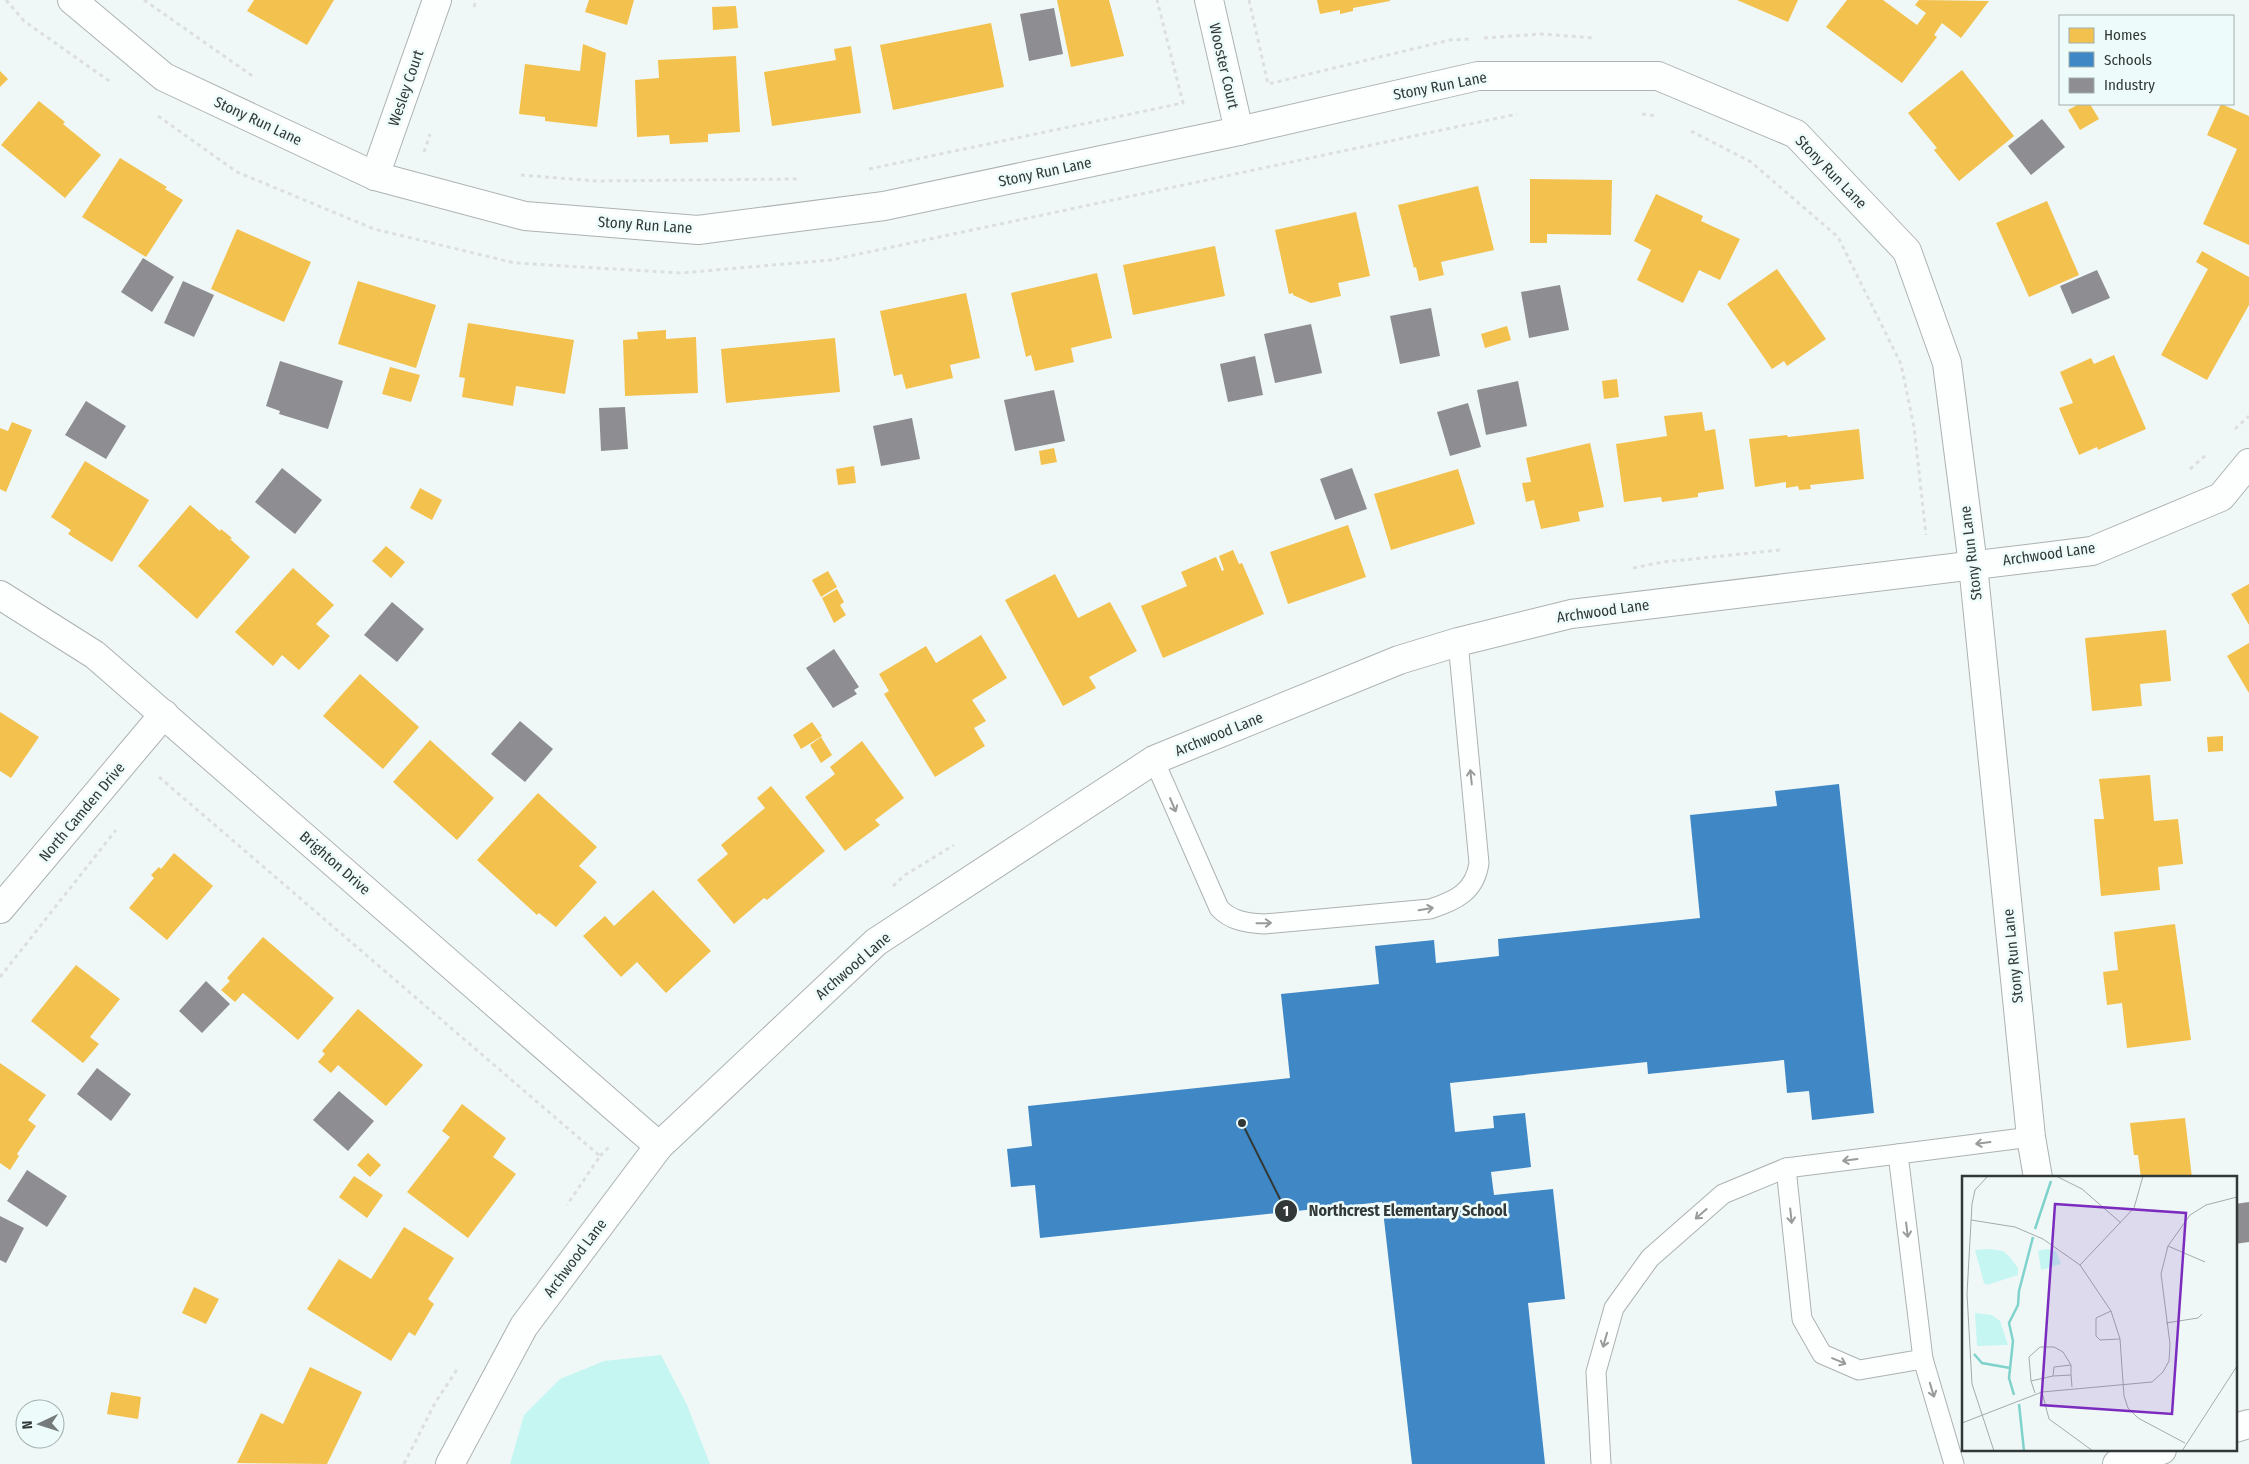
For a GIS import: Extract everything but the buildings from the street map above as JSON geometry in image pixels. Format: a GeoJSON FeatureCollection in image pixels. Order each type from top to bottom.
{"type":"FeatureCollection","features":[{"type":"Feature","properties":{"kind":"street","name":"Stony Run Lane"},"geometry":{"type":"LineString","coordinates":[[72,0],[164,77],[376,176],[525,216],[698,230],[884,206],[1239,131],[1478,76],[1658,76],[1796,134],[1907,251],[1947,363],[1973,565],[2031,1137],[2038,1176]]}},
{"type":"Feature","properties":{"kind":"street","name":"Wesley Court"},"geometry":{"type":"LineString","coordinates":[[376,176],[437,0]]}},
{"type":"Feature","properties":{"kind":"street","name":"Wooster Court"},"geometry":{"type":"LineString","coordinates":[[1210,0],[1239,131]]}},
{"type":"Feature","properties":{"kind":"street","name":"Archwood Lane"},"geometry":{"type":"LineString","coordinates":[[450,1464],[524,1326],[659,1146],[876,942],[1154,760],[1399,660],[1458,642],[1571,614],[2092,551],[2221,496],[2249,463]]}},
{"type":"Feature","properties":{"kind":"street","name":"Brighton Drive"},"geometry":{"type":"LineString","coordinates":[[0,595],[95,654],[659,1146]]}},
{"type":"Feature","properties":{"kind":"street","name":"North Camden Drive"},"geometry":{"type":"LineString","coordinates":[[0,909],[164,714]]}},
{"type":"Feature","properties":{"kind":"street"},"geometry":{"type":"LineString","coordinates":[[2236,1428],[2249,1424]]}},
{"type":"Feature","properties":{"kind":"street"},"geometry":{"type":"LineString","coordinates":[[2117,1464],[2156,1452]]}},
{"type":"Feature","properties":{"kind":"lane"},"geometry":{"type":"LineString","coordinates":[[1154,760],[1219,908],[1225,914],[1237,920],[1264,924],[1430,909],[1445,904],[1470,887],[1477,873],[1478,863],[1458,642]]}},
{"type":"Feature","properties":{"kind":"lane"},"geometry":{"type":"LineString","coordinates":[[1601,1464],[1596,1372],[1614,1308],[1650,1258],[1723,1194],[1786,1168],[2031,1137]]}},
{"type":"Feature","properties":{"kind":"lane"},"geometry":{"type":"LineString","coordinates":[[1898,1154],[1923,1359],[1954,1464]]}},
{"type":"Feature","properties":{"kind":"lane"},"geometry":{"type":"LineString","coordinates":[[1786,1168],[1802,1319],[1822,1354],[1859,1370],[1923,1359]]}},
{"type":"Feature","properties":{"kind":"path"},"geometry":{"type":"LineString","coordinates":[[6,0],[24,21],[119,88]]}},
{"type":"Feature","properties":{"kind":"path"},"geometry":{"type":"LineString","coordinates":[[144,0],[255,78]]}},
{"type":"Feature","properties":{"kind":"path"},"geometry":{"type":"LineString","coordinates":[[473,9],[476,0]]}},
{"type":"Feature","properties":{"kind":"path"},"geometry":{"type":"LineString","coordinates":[[864,170],[1183,104],[1158,0]]}},
{"type":"Feature","properties":{"kind":"path"},"geometry":{"type":"LineString","coordinates":[[1249,0],[1268,84],[1450,40],[1541,34],[1600,38]]}},
{"type":"Feature","properties":{"kind":"path"},"geometry":{"type":"LineString","coordinates":[[150,110],[237,172],[374,229],[515,262],[681,273],[831,260],[1524,112]]}},
{"type":"Feature","properties":{"kind":"path"},"geometry":{"type":"LineString","coordinates":[[1632,113],[1662,117]]}},
{"type":"Feature","properties":{"kind":"path"},"geometry":{"type":"LineString","coordinates":[[423,157],[432,129]]}},
{"type":"Feature","properties":{"kind":"path"},"geometry":{"type":"LineString","coordinates":[[1686,129],[1752,162],[1838,237],[1900,364],[1914,427],[1927,535],[1917,536]]}},
{"type":"Feature","properties":{"kind":"path"},"geometry":{"type":"LineString","coordinates":[[511,175],[596,181],[806,179]]}},
{"type":"Feature","properties":{"kind":"path"},"geometry":{"type":"LineString","coordinates":[[2228,435],[2249,416]]}},
{"type":"Feature","properties":{"kind":"path"},"geometry":{"type":"LineString","coordinates":[[2186,472],[2208,454]]}},
{"type":"Feature","properties":{"kind":"path"},"geometry":{"type":"LineString","coordinates":[[1626,569],[1663,562],[1790,549]]}},
{"type":"Feature","properties":{"kind":"path"},"geometry":{"type":"LineString","coordinates":[[154,783],[160,775],[600,1156],[567,1206]]}},
{"type":"Feature","properties":{"kind":"path"},"geometry":{"type":"LineString","coordinates":[[0,977],[117,830]]}},
{"type":"Feature","properties":{"kind":"path"},"geometry":{"type":"LineString","coordinates":[[890,888],[905,875],[956,844]]}},
{"type":"Feature","properties":{"kind":"path"},"geometry":{"type":"LineString","coordinates":[[404,1464],[435,1403],[463,1362]]}},
{"type":"Feature","properties":{"kind":"shaded area"},"geometry":{"type":"Polygon","coordinates":[[[661,1355],[687,1405],[710,1464],[510,1464],[524,1415],[560,1379],[604,1361],[661,1355]]]}},
{"type":"Feature","properties":{"kind":"place","name":"Northcrest Elementary School"},"geometry":{"type":"Point","coordinates":[1242,1123]}}]}
